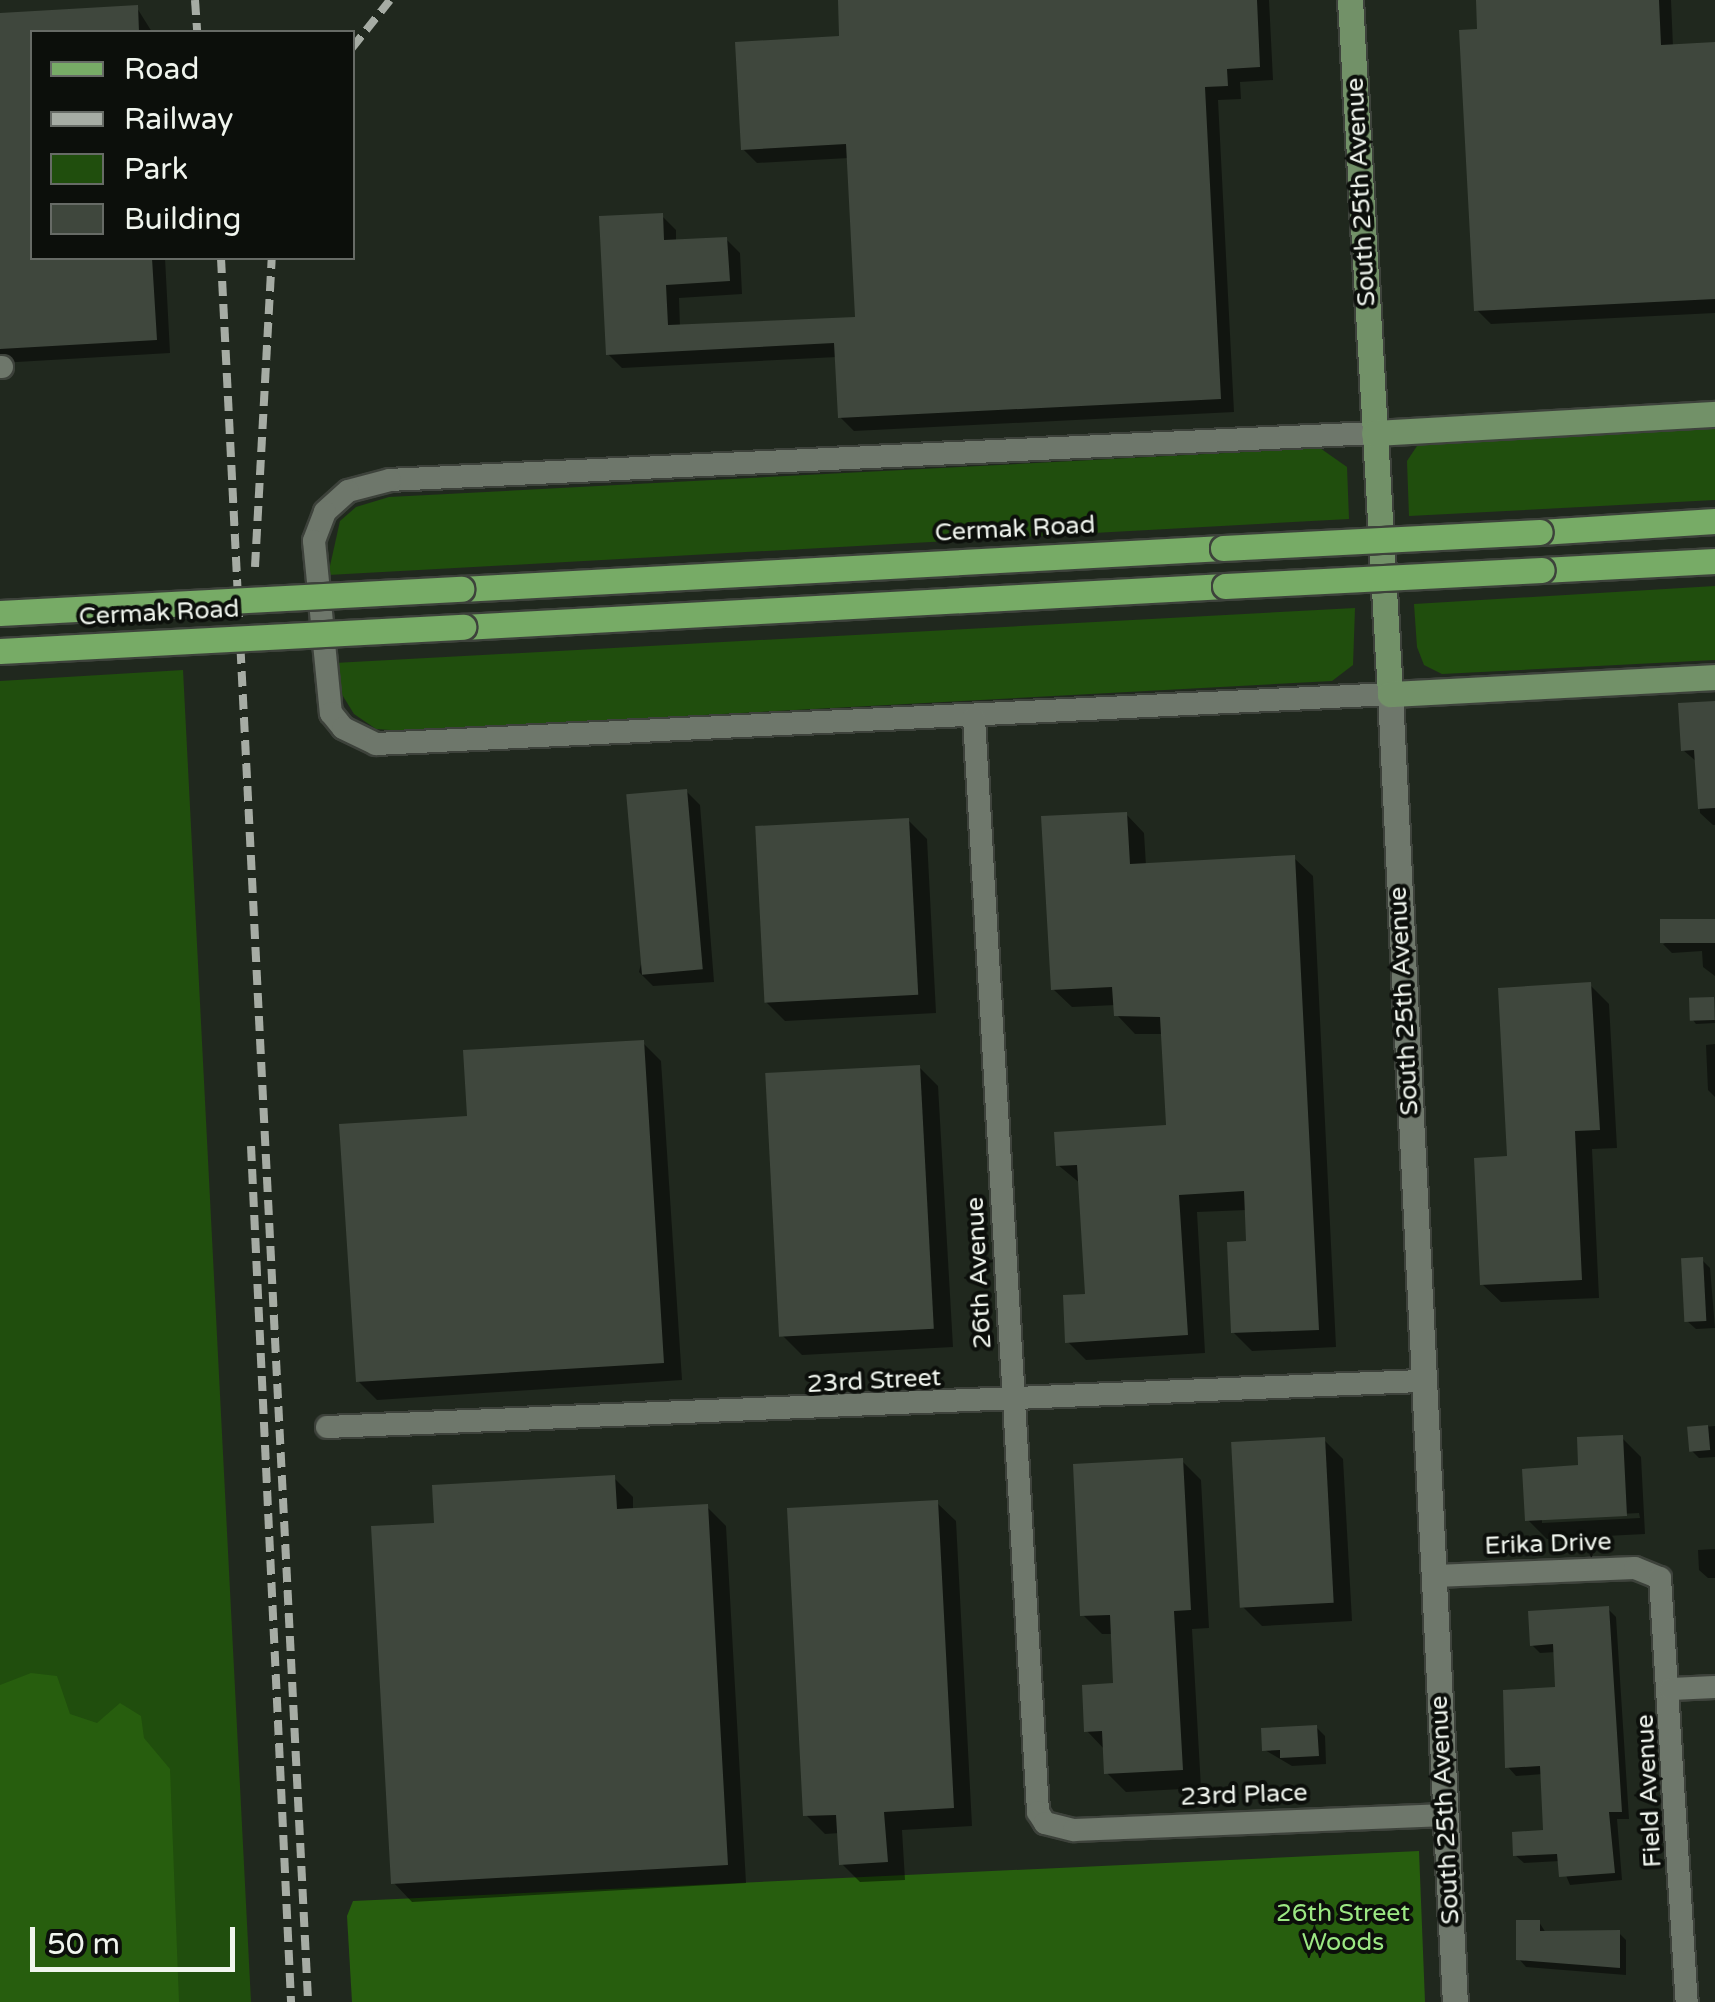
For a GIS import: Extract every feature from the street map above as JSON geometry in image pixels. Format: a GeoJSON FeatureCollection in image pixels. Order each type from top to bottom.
{"type":"FeatureCollection","features":[{"type":"Feature","properties":{"kind":"main road","name":"South 25th Avenue"},"geometry":{"type":"LineString","coordinates":[[1350,0],[1390,694]]}},
{"type":"Feature","properties":{"kind":"main road"},"geometry":{"type":"LineString","coordinates":[[1374,433],[1715,414]]}},
{"type":"Feature","properties":{"kind":"main road","name":"Cermak Road"},"geometry":{"type":"LineString","coordinates":[[0,613],[1715,521]]}},
{"type":"Feature","properties":{"kind":"main road","name":"Cermak Road"},"geometry":{"type":"LineString","coordinates":[[0,651],[1715,561]]}},
{"type":"Feature","properties":{"kind":"main road"},"geometry":{"type":"LineString","coordinates":[[1390,694],[1715,677]]}},
{"type":"Feature","properties":{"kind":"street"},"geometry":{"type":"LineString","coordinates":[[1374,433],[390,480],[348,491],[325,512],[314,541],[331,712],[343,728],[376,744],[974,718],[1390,694]]}},
{"type":"Feature","properties":{"kind":"street","name":"South 25th Avenue"},"geometry":{"type":"LineString","coordinates":[[1390,694],[1454,2002]]}},
{"type":"Feature","properties":{"kind":"street","name":"26th Avenue"},"geometry":{"type":"LineString","coordinates":[[974,718],[1035,1794],[1046,1823]]}},
{"type":"Feature","properties":{"kind":"street","name":"23rd Street"},"geometry":{"type":"LineString","coordinates":[[327,1428],[1014,1402],[1422,1381]]}},
{"type":"Feature","properties":{"kind":"street","name":"Erika Drive"},"geometry":{"type":"LineString","coordinates":[[1434,1576],[1635,1568],[1660,1578]]}},
{"type":"Feature","properties":{"kind":"street","name":"Field Avenue"},"geometry":{"type":"LineString","coordinates":[[1660,1578],[1671,1689],[1687,2002]]}},
{"type":"Feature","properties":{"kind":"street"},"geometry":{"type":"LineString","coordinates":[[1671,1689],[1715,1687]]}},
{"type":"Feature","properties":{"kind":"street","name":"23rd Place"},"geometry":{"type":"LineString","coordinates":[[1046,1823],[1074,1830],[1446,1815]]}},
{"type":"Feature","properties":{"kind":"green space"},"geometry":{"type":"Polygon","coordinates":[[[1715,426],[1715,500],[1409,516],[1407,461],[1419,443],[1715,426]]]}},
{"type":"Feature","properties":{"kind":"green space"},"geometry":{"type":"Polygon","coordinates":[[[1320,448],[1347,467],[1349,519],[328,575],[340,521],[356,507],[389,497],[1320,448]]]}},
{"type":"Feature","properties":{"kind":"green space"},"geometry":{"type":"Polygon","coordinates":[[[1715,586],[1715,660],[1442,674],[1424,665],[1417,647],[1414,604],[1715,586]]]}},
{"type":"Feature","properties":{"kind":"green space"},"geometry":{"type":"Polygon","coordinates":[[[1355,608],[1353,665],[1332,681],[405,731],[376,729],[354,714],[338,688],[334,663],[1355,608]]]}},
{"type":"Feature","properties":{"kind":"green space"},"geometry":{"type":"Polygon","coordinates":[[[183,670],[251,2002],[0,2002],[0,681],[183,670]]]}},
{"type":"Feature","properties":{"kind":"green space"},"geometry":{"type":"Polygon","coordinates":[[[31,1673],[57,1676],[70,1714],[97,1723],[120,1703],[141,1716],[144,1738],[170,1769],[179,2002],[0,2002],[0,1685],[31,1673]]]}},
{"type":"Feature","properties":{"kind":"green space","name":"26th Street Woods"},"geometry":{"type":"Polygon","coordinates":[[[1419,1851],[1425,2002],[352,2002],[347,1916],[353,1901],[1419,1851]]]}},
{"type":"Feature","properties":{"kind":"building"},"geometry":{"type":"Polygon","coordinates":[[[838,0],[1257,0],[1260,67],[1227,69],[1228,86],[1205,87],[1221,399],[838,418],[834,343],[606,355],[599,216],[663,213],[664,240],[727,237],[730,281],[666,285],[668,325],[855,317],[846,144],[741,150],[735,42],[839,36],[838,0]]]}},
{"type":"Feature","properties":{"kind":"building"},"geometry":{"type":"Polygon","coordinates":[[[1476,0],[1659,0],[1661,45],[1715,42],[1715,299],[1474,311],[1459,30],[1477,29],[1476,0]]]}},
{"type":"Feature","properties":{"kind":"building"},"geometry":{"type":"Polygon","coordinates":[[[138,5],[139,30],[30,30],[30,260],[152,260],[157,340],[0,349],[0,13],[138,5]]]}},
{"type":"Feature","properties":{"kind":"building"},"geometry":{"type":"Polygon","coordinates":[[[1715,701],[1715,808],[1698,809],[1694,750],[1681,751],[1678,703],[1715,701]]]}},
{"type":"Feature","properties":{"kind":"building"},"geometry":{"type":"Polygon","coordinates":[[[687,789],[703,969],[642,975],[626,794],[687,789]]]}},
{"type":"Feature","properties":{"kind":"building"},"geometry":{"type":"Polygon","coordinates":[[[1127,812],[1130,864],[1295,855],[1319,1330],[1231,1333],[1227,1242],[1246,1241],[1244,1191],[1179,1195],[1188,1335],[1065,1343],[1063,1295],[1085,1294],[1077,1165],[1056,1166],[1054,1132],[1166,1125],[1160,1017],[1114,1016],[1112,987],[1051,990],[1041,816],[1127,812]]]}},
{"type":"Feature","properties":{"kind":"building"},"geometry":{"type":"Polygon","coordinates":[[[909,818],[918,995],[764,1003],[755,826],[909,818]]]}},
{"type":"Feature","properties":{"kind":"building"},"geometry":{"type":"Polygon","coordinates":[[[1660,919],[1715,919],[1715,943],[1660,943],[1660,919]]]}},
{"type":"Feature","properties":{"kind":"building"},"geometry":{"type":"Polygon","coordinates":[[[1591,982],[1600,1130],[1575,1131],[1582,1280],[1480,1285],[1474,1158],[1507,1156],[1498,988],[1591,982]]]}},
{"type":"Feature","properties":{"kind":"building"},"geometry":{"type":"Polygon","coordinates":[[[1714,997],[1715,1020],[1690,1021],[1689,998],[1714,997]]]}},
{"type":"Feature","properties":{"kind":"building"},"geometry":{"type":"Polygon","coordinates":[[[644,1040],[664,1363],[356,1382],[339,1124],[467,1116],[463,1050],[644,1040]]]}},
{"type":"Feature","properties":{"kind":"building"},"geometry":{"type":"Polygon","coordinates":[[[920,1065],[934,1329],[779,1337],[765,1073],[920,1065]]]}},
{"type":"Feature","properties":{"kind":"building"},"geometry":{"type":"Polygon","coordinates":[[[1703,1257],[1706,1321],[1684,1322],[1681,1258],[1703,1257]]]}},
{"type":"Feature","properties":{"kind":"building"},"geometry":{"type":"Polygon","coordinates":[[[1708,1425],[1710,1450],[1689,1452],[1687,1427],[1708,1425]]]}},
{"type":"Feature","properties":{"kind":"building"},"geometry":{"type":"Polygon","coordinates":[[[1623,1435],[1627,1516],[1525,1521],[1522,1469],[1578,1465],[1577,1437],[1623,1435]]]}},
{"type":"Feature","properties":{"kind":"building"},"geometry":{"type":"Polygon","coordinates":[[[1325,1437],[1334,1603],[1240,1608],[1231,1442],[1325,1437]]]}},
{"type":"Feature","properties":{"kind":"building"},"geometry":{"type":"Polygon","coordinates":[[[1183,1458],[1191,1610],[1174,1611],[1183,1770],[1104,1774],[1102,1731],[1084,1732],[1082,1685],[1113,1683],[1110,1615],[1080,1616],[1073,1464],[1183,1458]]]}},
{"type":"Feature","properties":{"kind":"building"},"geometry":{"type":"Polygon","coordinates":[[[615,1475],[617,1509],[708,1504],[728,1865],[391,1884],[371,1526],[434,1523],[432,1485],[615,1475]]]}},
{"type":"Feature","properties":{"kind":"building"},"geometry":{"type":"Polygon","coordinates":[[[938,1500],[954,1808],[884,1812],[888,1862],[839,1865],[836,1815],[803,1816],[787,1508],[938,1500]]]}},
{"type":"Feature","properties":{"kind":"building"},"geometry":{"type":"Polygon","coordinates":[[[1609,1606],[1622,1812],[1609,1812],[1615,1873],[1559,1877],[1557,1854],[1513,1856],[1512,1832],[1543,1830],[1540,1766],[1505,1768],[1503,1690],[1555,1687],[1553,1644],[1530,1646],[1528,1611],[1609,1606]]]}},
{"type":"Feature","properties":{"kind":"building"},"geometry":{"type":"Polygon","coordinates":[[[1317,1725],[1319,1756],[1280,1758],[1280,1750],[1262,1751],[1261,1728],[1317,1725]]]}},
{"type":"Feature","properties":{"kind":"building"},"geometry":{"type":"Polygon","coordinates":[[[1516,1920],[1540,1920],[1540,1931],[1620,1930],[1620,1968],[1516,1960],[1516,1920]]]}},
{"type":"Feature","properties":{"kind":"railway"},"geometry":{"type":"LineString","coordinates":[[195,0],[197,30]]}},
{"type":"Feature","properties":{"kind":"railway"},"geometry":{"type":"LineString","coordinates":[[355,44],[390,0]]}},
{"type":"Feature","properties":{"kind":"railway"},"geometry":{"type":"LineString","coordinates":[[221,260],[308,2002]]}},
{"type":"Feature","properties":{"kind":"railway"},"geometry":{"type":"LineString","coordinates":[[255,567],[272,260]]}},
{"type":"Feature","properties":{"kind":"railway"},"geometry":{"type":"LineString","coordinates":[[251,1146],[291,2002]]}}]}
